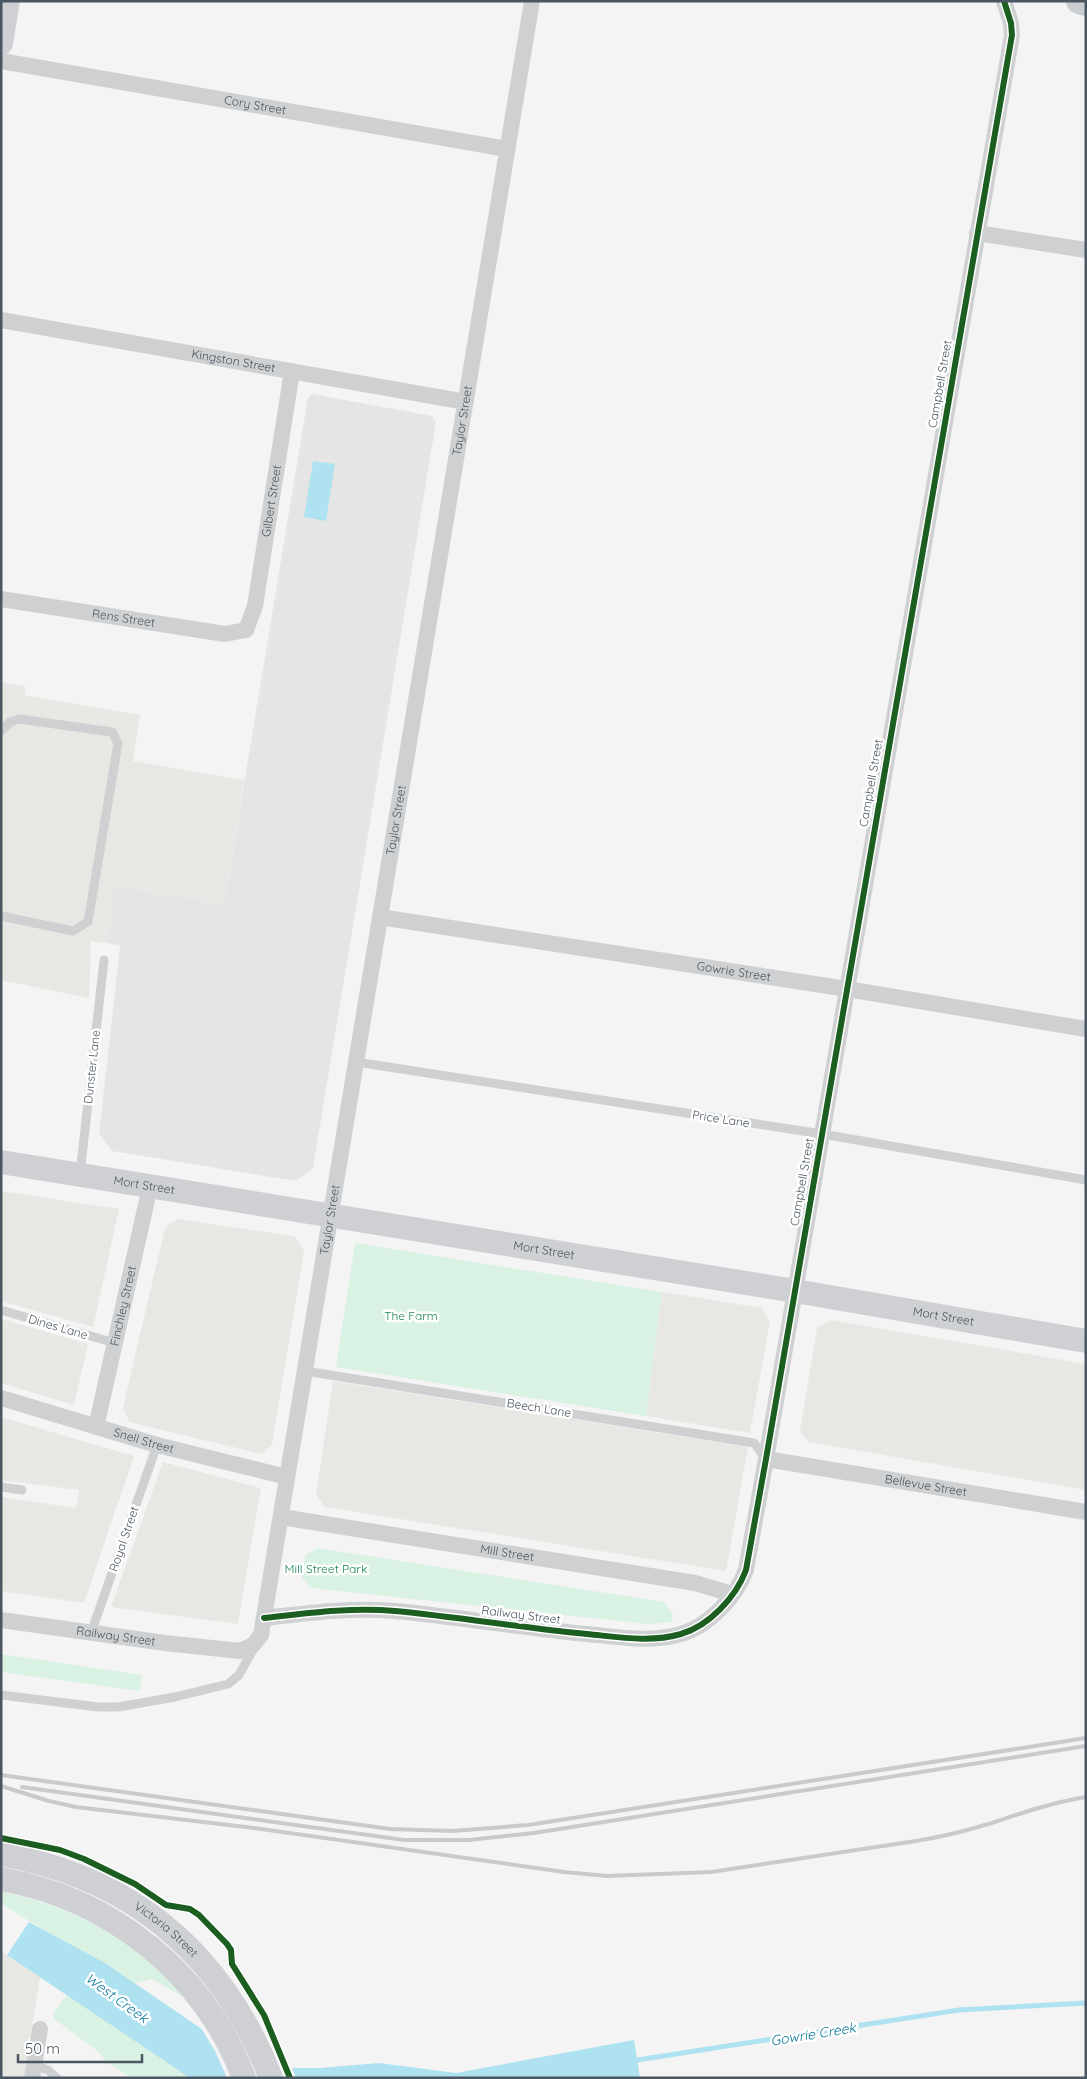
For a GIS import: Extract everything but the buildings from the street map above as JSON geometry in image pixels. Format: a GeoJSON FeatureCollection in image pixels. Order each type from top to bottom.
{"type":"FeatureCollection","features":[{"type":"Feature","properties":{"kind":"main road"},"geometry":{"type":"LineString","coordinates":[[1079,1],[1086,2]]}},
{"type":"Feature","properties":{"kind":"street"},"geometry":{"type":"LineString","coordinates":[[1,43],[8,1]]}},
{"type":"Feature","properties":{"kind":"street","name":"Taylor Street"},"geometry":{"type":"LineString","coordinates":[[258,1640],[264,1618],[281,1517],[532,1]]}},
{"type":"Feature","properties":{"kind":"street","name":"Campbell Street"},"geometry":{"type":"LineString","coordinates":[[746,1570],[1010,48],[1011,23],[1004,1]]}},
{"type":"Feature","properties":{"kind":"street","name":"Cory Street"},"geometry":{"type":"LineString","coordinates":[[1,61],[507,149]]}},
{"type":"Feature","properties":{"kind":"street"},"geometry":{"type":"LineString","coordinates":[[978,233],[1086,250]]}},
{"type":"Feature","properties":{"kind":"street","name":"Kingston Street"},"geometry":{"type":"LineString","coordinates":[[1,320],[466,402]]}},
{"type":"Feature","properties":{"kind":"street","name":"Gilbert Street"},"geometry":{"type":"LineString","coordinates":[[246,630],[254,606],[292,371]]}},
{"type":"Feature","properties":{"kind":"street","name":"Rens Street"},"geometry":{"type":"LineString","coordinates":[[1,599],[225,634],[246,630]]}},
{"type":"Feature","properties":{"kind":"street","name":"Gowrie Street"},"geometry":{"type":"LineString","coordinates":[[380,917],[847,989],[1086,1030]]}},
{"type":"Feature","properties":{"kind":"street","name":"Mort Street"},"geometry":{"type":"LineString","coordinates":[[1,1162],[795,1291],[1086,1341]]}},
{"type":"Feature","properties":{"kind":"street","name":"Finchley Street"},"geometry":{"type":"LineString","coordinates":[[96,1427],[150,1186]]}},
{"type":"Feature","properties":{"kind":"street","name":"Snell Street"},"geometry":{"type":"LineString","coordinates":[[1,1398],[156,1445],[287,1477]]}},
{"type":"Feature","properties":{"kind":"street","name":"Bellevue Street"},"geometry":{"type":"LineString","coordinates":[[766,1459],[1086,1512]]}},
{"type":"Feature","properties":{"kind":"street","name":"Mill Street"},"geometry":{"type":"LineString","coordinates":[[281,1517],[695,1583],[732,1594]]}},
{"type":"Feature","properties":{"kind":"street","name":"Railway Street"},"geometry":{"type":"LineString","coordinates":[[264,1618],[304,1612],[345,1610],[394,1611],[570,1632],[650,1639],[683,1633],[699,1625],[719,1610],[741,1582],[746,1570]]}},
{"type":"Feature","properties":{"kind":"street","name":"Railway Street"},"geometry":{"type":"LineString","coordinates":[[1,1620],[173,1644],[240,1651],[249,1648],[258,1640]]}},
{"type":"Feature","properties":{"kind":"street","name":"Victoria Street"},"geometry":{"type":"LineString","coordinates":[[1,1854],[78,1875],[126,1899],[150,1915],[195,1952],[219,1982],[246,2023],[271,2078]]}},
{"type":"Feature","properties":{"kind":"street","name":"Victoria Street"},"geometry":{"type":"LineString","coordinates":[[1,1879],[47,1890],[68,1898],[114,1920],[156,1950],[176,1969],[207,2007],[229,2043],[244,2078]]}},
{"type":"Feature","properties":{"kind":"street"},"geometry":{"type":"LineString","coordinates":[[33,2072],[40,2029]]}},
{"type":"Feature","properties":{"kind":"lane"},"geometry":{"type":"LineString","coordinates":[[1,731],[10,722],[20,719],[112,732],[118,743],[88,922],[72,931],[1,916]]}},
{"type":"Feature","properties":{"kind":"lane","name":"Dunster Lane"},"geometry":{"type":"LineString","coordinates":[[80,1174],[104,960]]}},
{"type":"Feature","properties":{"kind":"lane","name":"Price Lane"},"geometry":{"type":"LineString","coordinates":[[356,1062],[822,1134],[1086,1180]]}},
{"type":"Feature","properties":{"kind":"lane","name":"Dines Lane"},"geometry":{"type":"LineString","coordinates":[[1,1310],[115,1343]]}},
{"type":"Feature","properties":{"kind":"lane","name":"Beech Lane"},"geometry":{"type":"LineString","coordinates":[[305,1371],[754,1443],[766,1459]]}},
{"type":"Feature","properties":{"kind":"lane","name":"Royal Street"},"geometry":{"type":"LineString","coordinates":[[91,1633],[156,1445]]}},
{"type":"Feature","properties":{"kind":"lane"},"geometry":{"type":"LineString","coordinates":[[1,1487],[22,1490]]}},
{"type":"Feature","properties":{"kind":"lane"},"geometry":{"type":"LineString","coordinates":[[1,1696],[98,1707],[118,1707],[175,1697],[228,1684],[239,1675],[258,1640]]}},
{"type":"Feature","properties":{"kind":"lane"},"geometry":{"type":"LineString","coordinates":[[33,2072],[48,2070],[57,2078]]}},
{"type":"Feature","properties":{"kind":"shaded area"},"geometry":{"type":"Polygon","coordinates":[[[312,394],[432,416],[436,422],[313,1168],[296,1181],[112,1151],[99,1134],[120,946],[107,943],[113,886],[224,904],[308,398],[312,394]]]}},
{"type":"Feature","properties":{"kind":"shaded area"},"geometry":{"type":"Polygon","coordinates":[[[1,682],[25,686],[25,695],[140,715],[133,761],[244,780],[224,904],[113,886],[107,943],[91,941],[89,998],[1,980],[1,682]]]}},
{"type":"Feature","properties":{"kind":"shaded area"},"geometry":{"type":"Polygon","coordinates":[[[1,1191],[119,1209],[93,1327],[1,1301],[1,1191]]]}},
{"type":"Feature","properties":{"kind":"shaded area"},"geometry":{"type":"Polygon","coordinates":[[[177,1219],[295,1236],[304,1251],[272,1445],[262,1454],[129,1422],[123,1407],[165,1228],[177,1219]]]}},
{"type":"Feature","properties":{"kind":"shaded area"},"geometry":{"type":"Polygon","coordinates":[[[662,1292],[762,1308],[770,1321],[750,1433],[646,1416],[662,1292]]]}},
{"type":"Feature","properties":{"kind":"shaded area"},"geometry":{"type":"Polygon","coordinates":[[[1,1319],[88,1344],[74,1405],[1,1383],[1,1319]]]}},
{"type":"Feature","properties":{"kind":"shaded area"},"geometry":{"type":"Polygon","coordinates":[[[831,1320],[1086,1364],[1086,1490],[808,1442],[800,1431],[817,1328],[831,1320]]]}},
{"type":"Feature","properties":{"kind":"shaded area"},"geometry":{"type":"Polygon","coordinates":[[[333,1381],[748,1447],[726,1571],[325,1507],[316,1495],[333,1381]]]}},
{"type":"Feature","properties":{"kind":"shaded area"},"geometry":{"type":"Polygon","coordinates":[[[1,1417],[134,1456],[84,1603],[1,1591],[1,1497],[76,1508],[79,1490],[1,1480],[1,1417]]]}},
{"type":"Feature","properties":{"kind":"shaded area"},"geometry":{"type":"Polygon","coordinates":[[[163,1462],[261,1488],[238,1624],[111,1607],[163,1462]]]}},
{"type":"Feature","properties":{"kind":"shaded area"},"geometry":{"type":"Polygon","coordinates":[[[1,1951],[40,1977],[24,2078],[1,2078],[1,1951]]]}},
{"type":"Feature","properties":{"kind":"green space","name":"The Farm"},"geometry":{"type":"Polygon","coordinates":[[[355,1243],[662,1292],[646,1416],[336,1367],[355,1243]]]}},
{"type":"Feature","properties":{"kind":"green space","name":"Mill Street Park"},"geometry":{"type":"Polygon","coordinates":[[[317,1548],[664,1602],[673,1614],[672,1622],[648,1624],[311,1588],[302,1578],[305,1556],[317,1548]]]}},
{"type":"Feature","properties":{"kind":"green space"},"geometry":{"type":"Polygon","coordinates":[[[1,1654],[142,1675],[140,1691],[1,1672],[1,1654]]]}},
{"type":"Feature","properties":{"kind":"green space"},"geometry":{"type":"Polygon","coordinates":[[[1,1892],[41,1902],[96,1925],[147,1959],[187,1999],[152,1979],[135,1983],[1,1903],[1,1892]]]}},
{"type":"Feature","properties":{"kind":"green space"},"geometry":{"type":"Polygon","coordinates":[[[67,1995],[190,2078],[132,2078],[106,2062],[99,2052],[54,2019],[54,2012],[67,1995]]]}},
{"type":"Feature","properties":{"kind":"water"},"geometry":{"type":"Polygon","coordinates":[[[313,461],[335,464],[326,521],[304,517],[313,461]]]}},
{"type":"Feature","properties":{"kind":"water","name":"West Creek"},"geometry":{"type":"Polygon","coordinates":[[[29,1922],[105,1963],[218,2040],[245,2054],[292,2068],[320,2068],[379,2063],[456,2073],[634,2040],[640,2078],[190,2078],[7,1955],[29,1922]]]}},
{"type":"Feature","properties":{"kind":"pier"},"geometry":{"type":"Polygon","coordinates":[[[198,2023],[246,2052],[261,2058],[291,2065],[296,2078],[227,2078],[215,2051],[198,2023]]]}},
{"type":"Feature","properties":{"kind":"waterway","name":"Gowrie Creek"},"geometry":{"type":"LineString","coordinates":[[631,2061],[959,2010],[1086,2003]]}},
{"type":"Feature","properties":{"kind":"railway"},"geometry":{"type":"LineString","coordinates":[[1,1775],[390,1829],[453,1831],[528,1825],[1086,1738]]}},
{"type":"Feature","properties":{"kind":"railway"},"geometry":{"type":"LineString","coordinates":[[22,1787],[404,1840],[469,1840],[534,1833],[1086,1746]]}},
{"type":"Feature","properties":{"kind":"railway"},"geometry":{"type":"LineString","coordinates":[[1,1786],[49,1801],[76,1807],[254,1828],[564,1872],[607,1876],[711,1872],[916,1841],[968,1830],[1072,1799],[1086,1797]]}},
{"type":"Feature","properties":{"kind":"cycle path"},"geometry":{"type":"LineString","coordinates":[[264,1618],[330,1611],[379,1610],[419,1613],[610,1637],[634,1639],[669,1637],[691,1630],[711,1617],[736,1590],[746,1570],[1012,35],[1011,23],[1004,1]]}},
{"type":"Feature","properties":{"kind":"cycle path"},"geometry":{"type":"LineString","coordinates":[[1,1838],[60,1850],[84,1859],[135,1884],[166,1905],[190,1909],[199,1915],[231,1950],[232,1964],[264,2015],[290,2078]]}}]}
